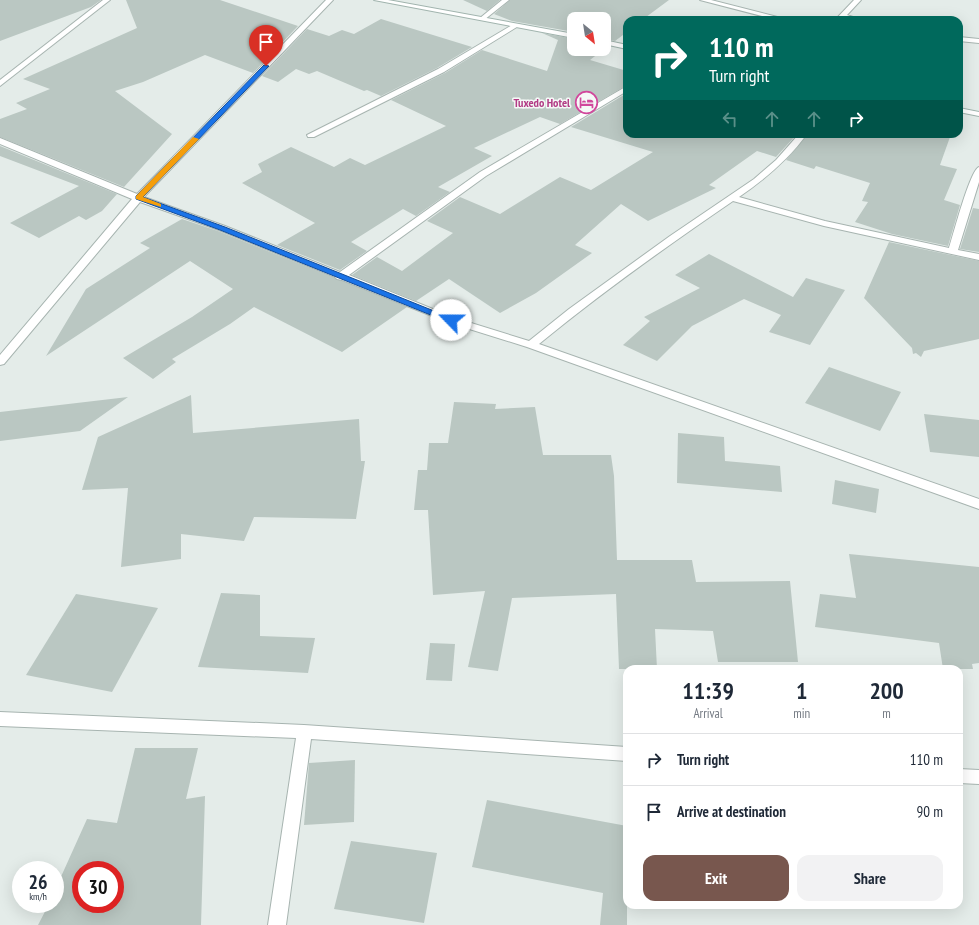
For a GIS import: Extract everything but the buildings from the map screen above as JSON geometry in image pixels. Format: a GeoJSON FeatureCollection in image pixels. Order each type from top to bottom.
{"type":"FeatureCollection","features":[{"type":"Feature","properties":{"kind":"street"},"geometry":{"type":"LineString","coordinates":[[0,84],[107,0]]}},
{"type":"Feature","properties":{"kind":"street"},"geometry":{"type":"LineString","coordinates":[[0,362],[138,198],[330,0]]}},
{"type":"Feature","properties":{"kind":"street"},"geometry":{"type":"LineString","coordinates":[[377,0],[567,35]]}},
{"type":"Feature","properties":{"kind":"street"},"geometry":{"type":"LineString","coordinates":[[482,19],[506,0]]}},
{"type":"Feature","properties":{"kind":"street"},"geometry":{"type":"LineString","coordinates":[[703,0],[769,16]]}},
{"type":"Feature","properties":{"kind":"street"},"geometry":{"type":"LineString","coordinates":[[842,16],[858,0]]}},
{"type":"Feature","properties":{"kind":"street"},"geometry":{"type":"LineString","coordinates":[[311,135],[403,92],[471,55],[516,25]]}},
{"type":"Feature","properties":{"kind":"street"},"geometry":{"type":"LineString","coordinates":[[963,39],[979,41]]}},
{"type":"Feature","properties":{"kind":"street"},"geometry":{"type":"LineString","coordinates":[[611,43],[623,45]]}},
{"type":"Feature","properties":{"kind":"street"},"geometry":{"type":"LineString","coordinates":[[340,277],[483,174],[623,91]]}},
{"type":"Feature","properties":{"kind":"street"},"geometry":{"type":"LineString","coordinates":[[963,111],[979,114]]}},
{"type":"Feature","properties":{"kind":"street"},"geometry":{"type":"LineString","coordinates":[[530,345],[573,311],[673,238],[757,182],[779,162],[800,138]]}},
{"type":"Feature","properties":{"kind":"street"},"geometry":{"type":"LineString","coordinates":[[0,141],[138,198],[222,228],[340,277],[368,286],[451,320],[530,345],[979,504]]}},
{"type":"Feature","properties":{"kind":"street"},"geometry":{"type":"LineString","coordinates":[[953,251],[979,170]]}},
{"type":"Feature","properties":{"kind":"street"},"geometry":{"type":"LineString","coordinates":[[733,198],[803,218],[979,257]]}},
{"type":"Feature","properties":{"kind":"street"},"geometry":{"type":"LineString","coordinates":[[0,719],[304,732],[623,754]]}},
{"type":"Feature","properties":{"kind":"street"},"geometry":{"type":"LineString","coordinates":[[278,925],[304,732]]}},
{"type":"Feature","properties":{"kind":"street"},"geometry":{"type":"LineString","coordinates":[[963,776],[979,777]]}},
{"type":"Feature","properties":{"kind":"slow traffic"},"geometry":{"type":"LineString","coordinates":[[159,205],[138,198],[195,139]]}},
{"type":"Feature","properties":{"kind":"place","name":"Tuxedo Hotel"},"geometry":{"type":"Point","coordinates":[586,102]}},
{"type":"Feature","properties":{"kind":"route"},"geometry":{"type":"LineString","coordinates":[[266,66],[138,198],[222,228],[340,277],[368,286],[451,320]]}}]}
